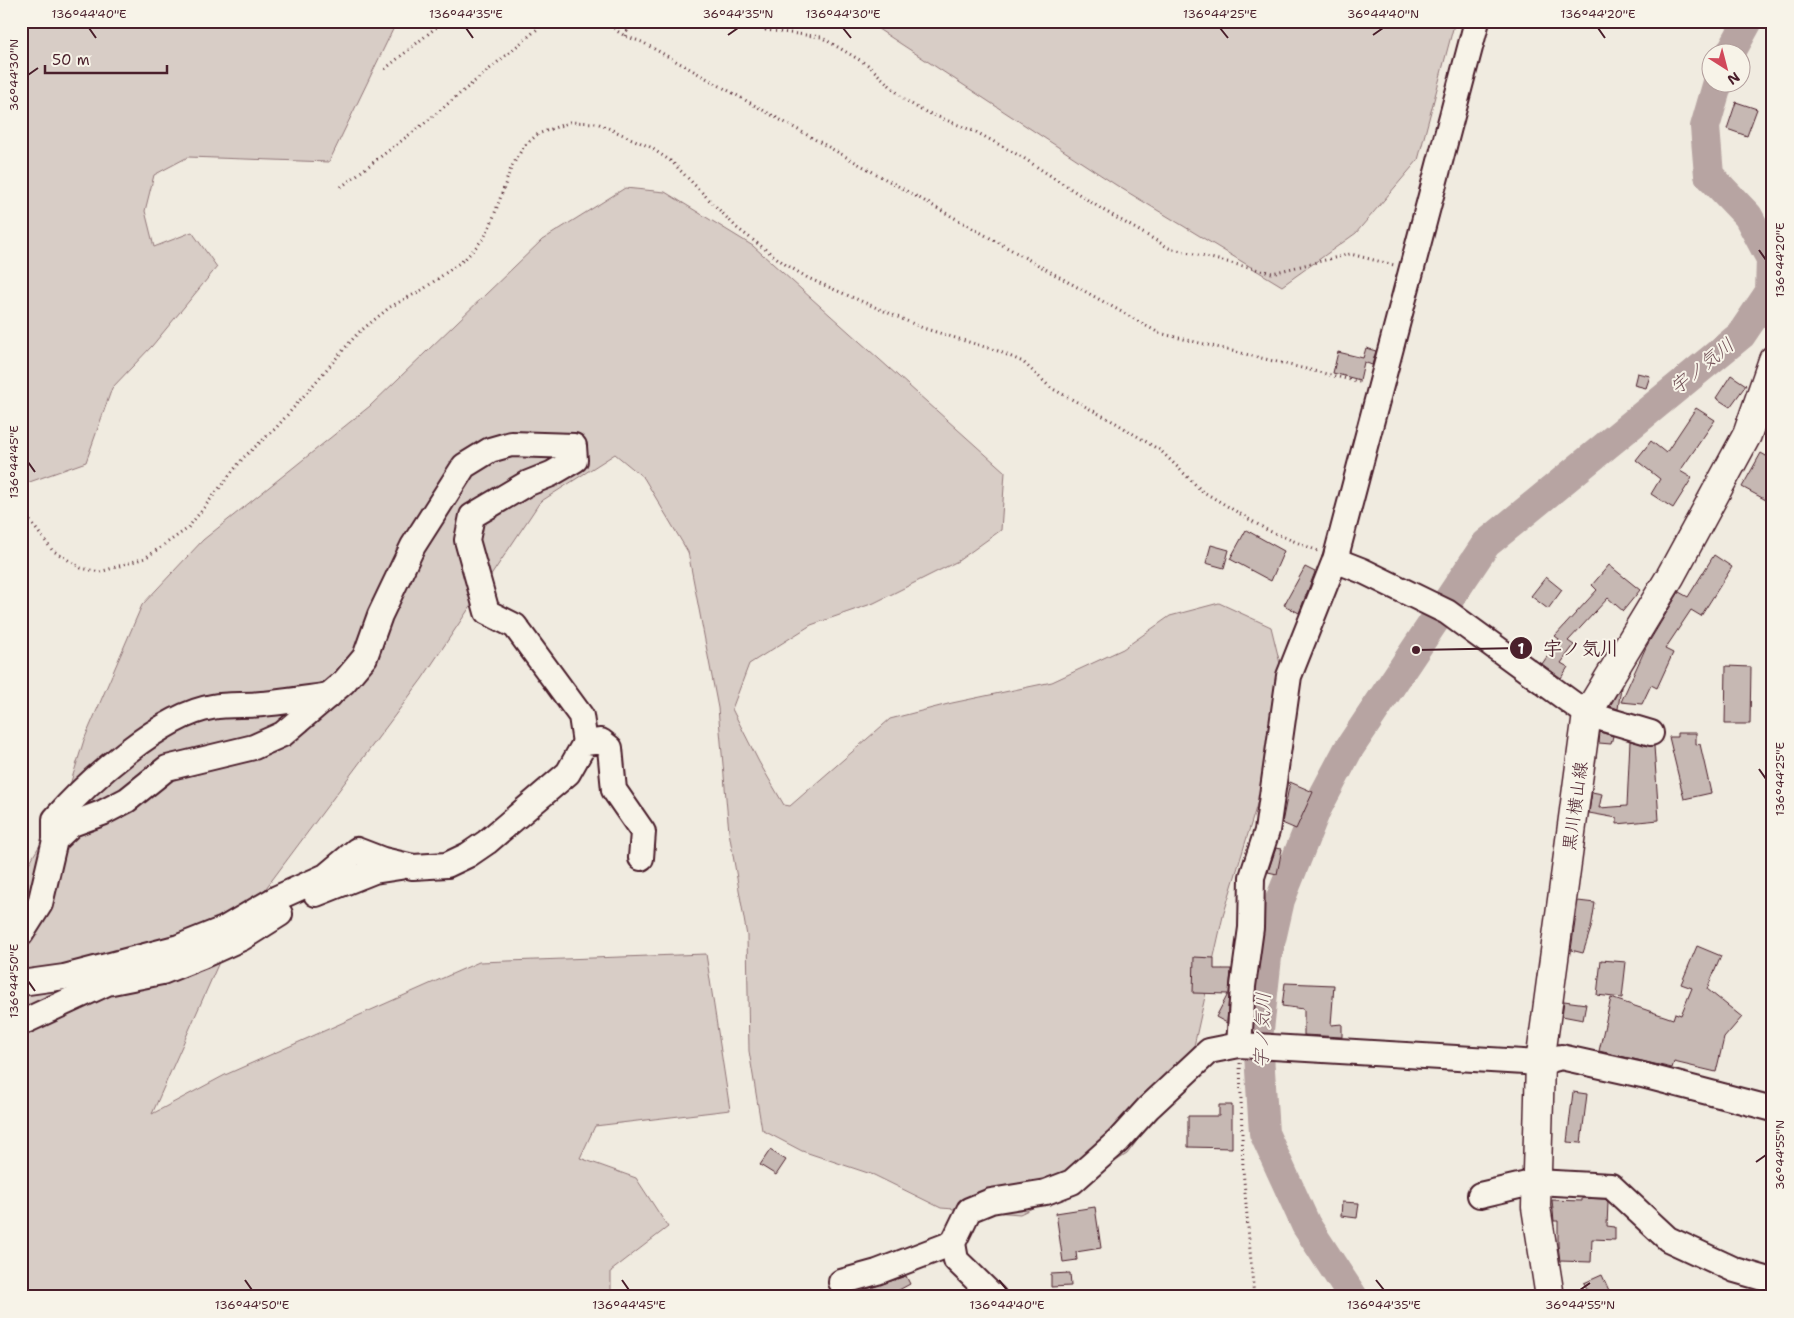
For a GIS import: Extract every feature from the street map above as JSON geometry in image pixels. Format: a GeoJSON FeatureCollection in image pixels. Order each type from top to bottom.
{"type":"FeatureCollection","features":[{"type":"Feature","properties":{"kind":"main road","name":"黒川横山線"},"geometry":{"type":"LineString","coordinates":[[1550,1297],[1536,1207],[1540,1063],[1587,714],[1670,577],[1747,435],[1773,360]]}},
{"type":"Feature","properties":{"kind":"street"},"geometry":{"type":"LineString","coordinates":[[1239,1045],[1243,986],[1251,928],[1252,877],[1267,831],[1289,676],[1335,560],[1477,21]]}},
{"type":"Feature","properties":{"kind":"street"},"geometry":{"type":"LineString","coordinates":[[21,1023],[107,983],[162,972],[234,942],[289,908],[330,887],[374,871],[406,866],[447,865],[468,855],[568,773],[585,743],[581,716],[515,626],[487,612],[468,540],[472,516],[526,484],[552,474],[576,460],[574,446],[511,444],[490,450],[464,466],[413,546],[380,615],[365,657],[330,695],[283,734],[254,747],[167,768],[127,800],[102,813],[72,824],[56,840]]}},
{"type":"Feature","properties":{"kind":"street"},"geometry":{"type":"LineString","coordinates":[[1335,560],[1363,571],[1441,609],[1587,714],[1651,732]]}},
{"type":"Feature","properties":{"kind":"street"},"geometry":{"type":"LineString","coordinates":[[21,934],[40,904],[56,840],[56,819],[74,797],[139,743],[181,716],[212,707],[262,704],[330,695]]}},
{"type":"Feature","properties":{"kind":"street"},"geometry":{"type":"LineString","coordinates":[[585,743],[601,741],[610,748],[614,790],[643,832],[641,858]]}},
{"type":"Feature","properties":{"kind":"street"},"geometry":{"type":"LineString","coordinates":[[21,983],[64,977],[179,947],[224,929],[277,898],[326,876],[357,850],[406,866]]}},
{"type":"Feature","properties":{"kind":"street"},"geometry":{"type":"LineString","coordinates":[[994,1297],[956,1260],[953,1243],[969,1210],[991,1201],[1046,1192],[1072,1182],[1118,1141],[1148,1108],[1209,1051],[1239,1045],[1540,1063],[1560,1057],[1722,1094],[1773,1108]]}},
{"type":"Feature","properties":{"kind":"street"},"geometry":{"type":"LineString","coordinates":[[1480,1194],[1536,1182],[1611,1186],[1668,1239],[1735,1270],[1773,1281]]}},
{"type":"Feature","properties":{"kind":"street"},"geometry":{"type":"LineString","coordinates":[[841,1282],[876,1272],[953,1243]]}},
{"type":"Feature","properties":{"kind":"path"},"geometry":{"type":"LineString","coordinates":[[385,69],[444,21]]}},
{"type":"Feature","properties":{"kind":"path"},"geometry":{"type":"LineString","coordinates":[[341,187],[426,122],[547,21]]}},
{"type":"Feature","properties":{"kind":"path"},"geometry":{"type":"LineString","coordinates":[[601,21],[625,36],[651,47],[1159,332],[1380,387]]}},
{"type":"Feature","properties":{"kind":"path"},"geometry":{"type":"LineString","coordinates":[[625,36],[631,21]]}},
{"type":"Feature","properties":{"kind":"path"},"geometry":{"type":"LineString","coordinates":[[753,21],[766,30],[821,36],[868,65],[905,100],[921,110],[976,132],[1022,157],[1103,210],[1169,248],[1272,273],[1350,254],[1411,269]]}},
{"type":"Feature","properties":{"kind":"path"},"geometry":{"type":"LineString","coordinates":[[21,509],[52,550],[81,568],[100,572],[145,558],[187,529],[244,457],[276,428],[358,333],[390,307],[422,290],[465,259],[484,238],[492,224],[511,168],[524,146],[538,134],[570,122],[597,123],[650,147],[672,162],[738,228],[784,264],[808,278],[924,328],[998,351],[1023,362],[1051,388],[1116,423],[1161,451],[1202,491],[1267,530],[1305,545],[1335,560]]}},
{"type":"Feature","properties":{"kind":"path"},"geometry":{"type":"LineString","coordinates":[[1239,1045],[1243,1169],[1254,1297]]}},
{"type":"Feature","properties":{"kind":"shaded area"},"geometry":{"type":"Polygon","coordinates":[[[21,21],[397,21],[329,162],[188,157],[154,175],[145,211],[154,247],[192,232],[217,267],[152,346],[112,388],[86,462],[21,485],[21,21]]]}},
{"type":"Feature","properties":{"kind":"shaded area"},"geometry":{"type":"Polygon","coordinates":[[[866,21],[1455,21],[1418,160],[1356,233],[1282,286],[1116,185],[866,21]]]}},
{"type":"Feature","properties":{"kind":"shaded area"},"geometry":{"type":"Polygon","coordinates":[[[625,188],[665,192],[753,246],[1005,472],[1001,530],[958,561],[874,603],[811,625],[749,664],[732,709],[759,762],[784,805],[790,806],[890,719],[952,703],[1052,682],[1123,649],[1170,616],[1219,603],[1271,627],[1285,684],[1268,768],[1223,916],[1188,1073],[1127,1154],[1068,1191],[1020,1214],[941,1208],[874,1175],[802,1151],[762,1130],[749,1051],[747,936],[729,832],[718,708],[688,552],[644,478],[615,454],[540,502],[422,679],[231,935],[152,1114],[225,1075],[479,962],[706,954],[730,1110],[595,1126],[580,1158],[636,1178],[668,1227],[611,1271],[611,1297],[21,1297],[21,877],[64,804],[84,740],[142,605],[203,540],[370,406],[542,240],[625,188]]]}},
{"type":"Feature","properties":{"kind":"building"},"geometry":{"type":"Polygon","coordinates":[[[1736,102],[1757,109],[1747,136],[1727,129],[1736,102]]]}},
{"type":"Feature","properties":{"kind":"building"},"geometry":{"type":"Polygon","coordinates":[[[1366,348],[1376,351],[1372,365],[1364,362],[1360,380],[1333,373],[1338,352],[1363,358],[1366,348]]]}},
{"type":"Feature","properties":{"kind":"building"},"geometry":{"type":"Polygon","coordinates":[[[1637,373],[1650,376],[1646,388],[1634,385],[1637,373]]]}},
{"type":"Feature","properties":{"kind":"building"},"geometry":{"type":"Polygon","coordinates":[[[1731,375],[1746,385],[1730,407],[1716,398],[1731,375]]]}},
{"type":"Feature","properties":{"kind":"building"},"geometry":{"type":"Polygon","coordinates":[[[1696,408],[1715,420],[1680,471],[1692,478],[1673,508],[1651,494],[1660,479],[1636,460],[1651,441],[1666,453],[1696,408]]]}},
{"type":"Feature","properties":{"kind":"building"},"geometry":{"type":"Polygon","coordinates":[[[1761,453],[1773,460],[1773,487],[1766,500],[1742,487],[1761,453]]]}},
{"type":"Feature","properties":{"kind":"building"},"geometry":{"type":"Polygon","coordinates":[[[1246,530],[1284,551],[1271,581],[1230,559],[1246,530]]]}},
{"type":"Feature","properties":{"kind":"building"},"geometry":{"type":"Polygon","coordinates":[[[1211,545],[1229,550],[1224,568],[1206,563],[1211,545]]]}},
{"type":"Feature","properties":{"kind":"building"},"geometry":{"type":"Polygon","coordinates":[[[1714,555],[1732,567],[1701,616],[1691,610],[1665,649],[1673,653],[1657,688],[1651,685],[1642,704],[1621,702],[1646,647],[1679,592],[1688,597],[1714,555]]]}},
{"type":"Feature","properties":{"kind":"building"},"geometry":{"type":"Polygon","coordinates":[[[1609,565],[1640,590],[1623,611],[1608,598],[1568,641],[1574,645],[1561,663],[1568,667],[1561,678],[1542,664],[1559,639],[1555,636],[1597,590],[1592,585],[1609,565]]]}},
{"type":"Feature","properties":{"kind":"building"},"geometry":{"type":"Polygon","coordinates":[[[1305,567],[1315,572],[1299,613],[1284,605],[1305,567]]]}},
{"type":"Feature","properties":{"kind":"building"},"geometry":{"type":"Polygon","coordinates":[[[1546,577],[1562,590],[1548,609],[1531,596],[1546,577]]]}},
{"type":"Feature","properties":{"kind":"building"},"geometry":{"type":"Polygon","coordinates":[[[1726,666],[1751,667],[1750,724],[1725,724],[1726,666]]]}},
{"type":"Feature","properties":{"kind":"building"},"geometry":{"type":"Polygon","coordinates":[[[1621,687],[1618,709],[1610,706],[1621,687]]]}},
{"type":"Feature","properties":{"kind":"building"},"geometry":{"type":"Polygon","coordinates":[[[1600,732],[1613,736],[1611,744],[1599,743],[1600,732]]]}},
{"type":"Feature","properties":{"kind":"building"},"geometry":{"type":"Polygon","coordinates":[[[1677,733],[1696,733],[1696,745],[1700,744],[1711,793],[1684,799],[1669,737],[1677,737],[1677,733]]]}},
{"type":"Feature","properties":{"kind":"building"},"geometry":{"type":"Polygon","coordinates":[[[1630,741],[1654,746],[1659,820],[1617,824],[1617,818],[1589,813],[1592,792],[1602,794],[1599,808],[1627,806],[1630,741]]]}},
{"type":"Feature","properties":{"kind":"building"},"geometry":{"type":"Polygon","coordinates":[[[1290,782],[1313,792],[1296,829],[1282,823],[1290,782]]]}},
{"type":"Feature","properties":{"kind":"building"},"geometry":{"type":"Polygon","coordinates":[[[1276,848],[1282,849],[1277,874],[1268,872],[1276,848]]]}},
{"type":"Feature","properties":{"kind":"building"},"geometry":{"type":"Polygon","coordinates":[[[1578,901],[1595,903],[1591,928],[1583,953],[1571,950],[1578,901]]]}},
{"type":"Feature","properties":{"kind":"building"},"geometry":{"type":"Polygon","coordinates":[[[1697,946],[1721,956],[1707,989],[1742,1017],[1724,1038],[1716,1072],[1674,1062],[1672,1068],[1599,1051],[1611,998],[1673,1019],[1675,1013],[1681,1015],[1692,988],[1681,984],[1697,946]]]}},
{"type":"Feature","properties":{"kind":"building"},"geometry":{"type":"Polygon","coordinates":[[[1194,957],[1214,958],[1214,969],[1231,969],[1227,1023],[1216,1017],[1228,994],[1193,993],[1194,957]]]}},
{"type":"Feature","properties":{"kind":"building"},"geometry":{"type":"Polygon","coordinates":[[[1601,960],[1626,962],[1622,998],[1597,995],[1601,960]]]}},
{"type":"Feature","properties":{"kind":"building"},"geometry":{"type":"Polygon","coordinates":[[[1285,983],[1334,985],[1331,1025],[1342,1024],[1342,1037],[1304,1035],[1304,1009],[1282,1006],[1285,983]]]}},
{"type":"Feature","properties":{"kind":"building"},"geometry":{"type":"Polygon","coordinates":[[[1564,1001],[1586,1004],[1583,1020],[1562,1016],[1564,1001]]]}},
{"type":"Feature","properties":{"kind":"building"},"geometry":{"type":"Polygon","coordinates":[[[1573,1092],[1587,1094],[1581,1143],[1567,1142],[1573,1092]]]}},
{"type":"Feature","properties":{"kind":"building"},"geometry":{"type":"Polygon","coordinates":[[[1219,1105],[1232,1105],[1232,1148],[1188,1147],[1188,1116],[1219,1116],[1219,1105]]]}},
{"type":"Feature","properties":{"kind":"building"},"geometry":{"type":"Polygon","coordinates":[[[770,1150],[786,1160],[776,1175],[760,1165],[770,1150]]]}},
{"type":"Feature","properties":{"kind":"building"},"geometry":{"type":"Polygon","coordinates":[[[1582,1198],[1605,1199],[1608,1202],[1607,1226],[1615,1227],[1615,1240],[1592,1239],[1591,1262],[1560,1261],[1558,1221],[1554,1221],[1552,1200],[1582,1201],[1582,1198]]]}},
{"type":"Feature","properties":{"kind":"building"},"geometry":{"type":"Polygon","coordinates":[[[1342,1202],[1359,1203],[1357,1218],[1341,1216],[1342,1202]]]}},
{"type":"Feature","properties":{"kind":"building"},"geometry":{"type":"Polygon","coordinates":[[[1095,1207],[1101,1248],[1076,1252],[1077,1260],[1063,1262],[1056,1213],[1095,1207]]]}},
{"type":"Feature","properties":{"kind":"building"},"geometry":{"type":"Polygon","coordinates":[[[1070,1273],[1071,1286],[1051,1287],[1051,1274],[1070,1273]]]}},
{"type":"Feature","properties":{"kind":"building"},"geometry":{"type":"Polygon","coordinates":[[[1602,1275],[1612,1297],[1591,1297],[1584,1283],[1602,1275]]]}},
{"type":"Feature","properties":{"kind":"building"},"geometry":{"type":"Polygon","coordinates":[[[906,1276],[910,1284],[886,1297],[871,1297],[867,1289],[906,1276]]]}},
{"type":"Feature","properties":{"kind":"waterway","name":"宇ノ気川"},"geometry":{"type":"LineString","coordinates":[[1736,42],[1748,21]]}},
{"type":"Feature","properties":{"kind":"waterway","name":"宇ノ気川"},"geometry":{"type":"LineString","coordinates":[[1353,1297],[1306,1225],[1264,1133],[1258,1039],[1267,957],[1280,900],[1316,810],[1348,750],[1486,544],[1741,335],[1770,292],[1771,259],[1748,216],[1709,175],[1705,127],[1715,92]]}},
{"type":"Feature","properties":{"kind":"place","name":"宇ノ気川"},"geometry":{"type":"Point","coordinates":[1416,650]}}]}
